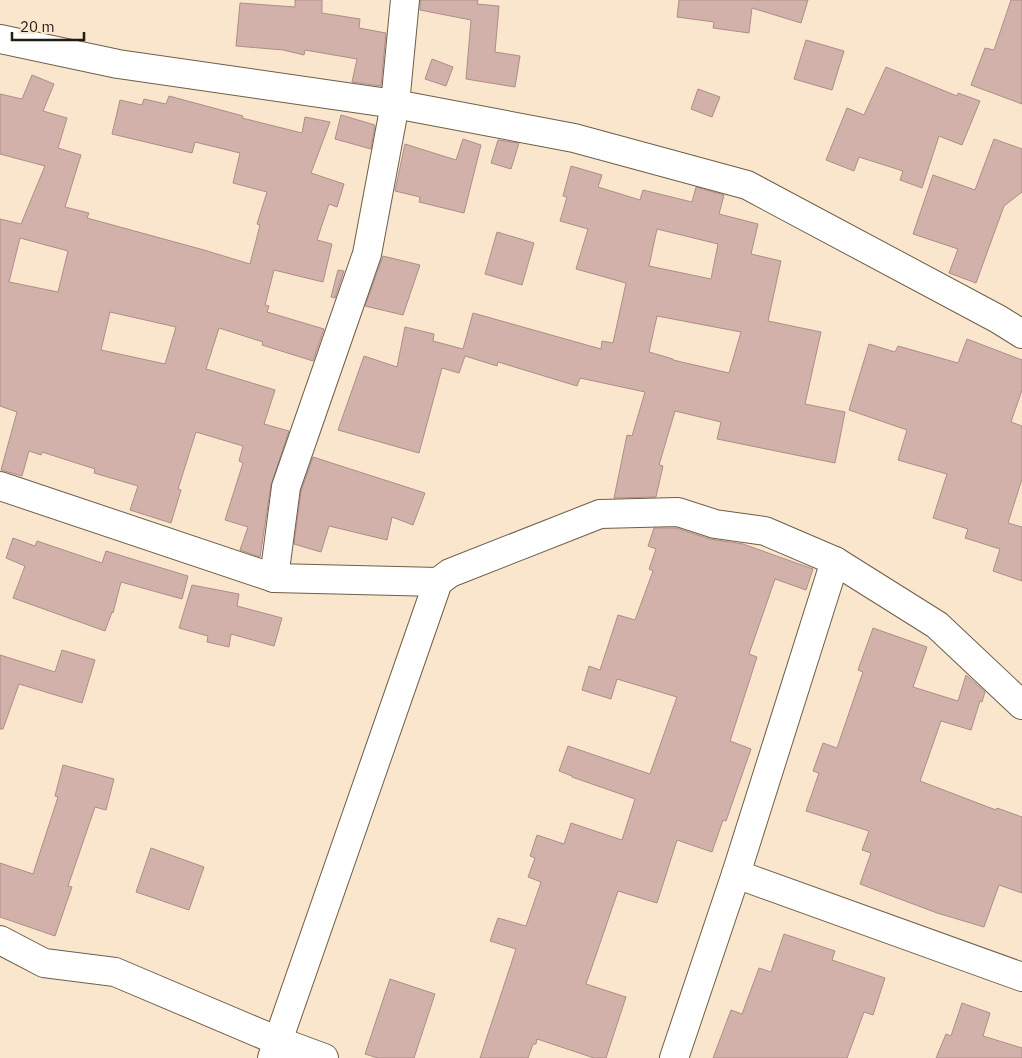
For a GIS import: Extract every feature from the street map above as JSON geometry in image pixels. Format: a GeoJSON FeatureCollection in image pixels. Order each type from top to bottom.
{"type":"FeatureCollection","features":[{"type":"Feature","properties":{"kind":"street"},"geometry":{"type":"LineString","coordinates":[[274,578],[286,487],[367,254],[395,104],[405,0]]}},
{"type":"Feature","properties":{"kind":"street"},"geometry":{"type":"LineString","coordinates":[[0,39],[118,64],[395,104],[574,138],[747,185],[1022,334]]}},
{"type":"Feature","properties":{"kind":"street"},"geometry":{"type":"LineString","coordinates":[[0,486],[274,578],[438,582]]}},
{"type":"Feature","properties":{"kind":"street"},"geometry":{"type":"LineString","coordinates":[[275,1049],[438,582],[450,573],[600,514],[678,512],[715,524],[765,531],[835,561],[937,625],[1022,705]]}},
{"type":"Feature","properties":{"kind":"street"},"geometry":{"type":"LineString","coordinates":[[674,1058],[736,874],[835,561]]}},
{"type":"Feature","properties":{"kind":"street"},"geometry":{"type":"LineString","coordinates":[[736,874],[1022,977]]}},
{"type":"Feature","properties":{"kind":"street"},"geometry":{"type":"LineString","coordinates":[[0,940],[44,963],[115,972],[275,1049],[324,1058]]}},
{"type":"Feature","properties":{"kind":"building"},"geometry":{"type":"Polygon","coordinates":[[[295,0],[322,0],[322,13],[360,19],[359,28],[386,33],[381,86],[352,82],[357,59],[305,50],[304,55],[283,50],[236,46],[240,3],[295,7],[295,0]]]}},
{"type":"Feature","properties":{"kind":"building"},"geometry":{"type":"Polygon","coordinates":[[[420,0],[478,0],[477,4],[499,6],[495,52],[520,56],[515,87],[466,79],[471,20],[420,10],[420,0]]]}},
{"type":"Feature","properties":{"kind":"building"},"geometry":{"type":"Polygon","coordinates":[[[679,0],[808,0],[801,23],[752,8],[749,33],[713,28],[714,22],[677,17],[679,0]]]}},
{"type":"Feature","properties":{"kind":"building"},"geometry":{"type":"Polygon","coordinates":[[[1011,0],[1022,0],[1022,104],[971,85],[985,48],[994,50],[1011,0]]]}},
{"type":"Feature","properties":{"kind":"building"},"geometry":{"type":"Polygon","coordinates":[[[806,40],[844,51],[832,90],[794,79],[806,40]]]}},
{"type":"Feature","properties":{"kind":"building"},"geometry":{"type":"Polygon","coordinates":[[[432,59],[453,67],[446,86],[425,79],[432,59]]]}},
{"type":"Feature","properties":{"kind":"building"},"geometry":{"type":"Polygon","coordinates":[[[886,67],[957,96],[958,93],[980,101],[962,145],[939,136],[922,188],[900,180],[903,171],[859,157],[854,171],[826,160],[847,108],[864,115],[886,67]]]}},
{"type":"Feature","properties":{"kind":"building"},"geometry":{"type":"Polygon","coordinates":[[[32,75],[54,84],[43,111],[67,118],[58,148],[81,155],[65,207],[89,213],[87,218],[250,264],[260,225],[257,224],[267,192],[233,183],[240,153],[195,142],[192,153],[112,134],[120,100],[142,105],[144,99],[166,104],[169,96],[243,116],[242,118],[302,133],[305,117],[330,122],[311,173],[344,184],[337,207],[329,204],[317,240],[332,244],[323,282],[274,270],[265,305],[269,306],[267,312],[324,329],[313,361],[262,345],[263,342],[219,328],[206,369],[275,390],[264,424],[289,431],[271,485],[260,557],[240,550],[248,527],[225,520],[243,463],[239,461],[243,446],[196,432],[178,489],[181,490],[171,523],[130,510],[138,486],[94,473],[95,469],[42,452],[41,455],[29,451],[22,476],[1,470],[17,412],[0,406],[0,219],[21,224],[45,166],[0,154],[0,94],[22,99],[32,75]],[[20,238],[9,282],[58,292],[68,251],[20,238]],[[110,312],[101,350],[165,364],[176,327],[110,312]]]}},
{"type":"Feature","properties":{"kind":"building"},"geometry":{"type":"Polygon","coordinates":[[[698,89],[720,97],[712,117],[691,109],[698,89]]]}},
{"type":"Feature","properties":{"kind":"building"},"geometry":{"type":"Polygon","coordinates":[[[341,115],[375,125],[371,149],[335,139],[341,115]]]}},
{"type":"Feature","properties":{"kind":"building"},"geometry":{"type":"Polygon","coordinates":[[[463,139],[481,145],[464,213],[419,202],[420,197],[395,191],[405,144],[456,160],[463,139]]]}},
{"type":"Feature","properties":{"kind":"building"},"geometry":{"type":"Polygon","coordinates":[[[994,139],[1022,149],[1022,192],[1004,206],[976,283],[949,273],[958,249],[913,234],[933,175],[975,190],[994,139]]]}},
{"type":"Feature","properties":{"kind":"building"},"geometry":{"type":"Polygon","coordinates":[[[498,140],[519,143],[511,169],[491,163],[498,140]]]}},
{"type":"Feature","properties":{"kind":"building"},"geometry":{"type":"Polygon","coordinates":[[[571,166],[602,175],[598,187],[640,200],[643,190],[692,202],[696,187],[724,195],[719,214],[758,224],[751,254],[781,261],[768,321],[821,332],[805,404],[845,412],[835,463],[717,439],[721,422],[675,411],[659,465],[663,466],[656,497],[614,498],[627,435],[632,436],[645,392],[580,378],[577,386],[498,362],[497,366],[465,356],[459,373],[442,368],[419,453],[338,430],[364,356],[397,367],[405,327],[434,334],[433,341],[463,349],[473,313],[601,349],[602,341],[613,343],[626,283],[576,269],[588,229],[560,221],[567,197],[563,196],[571,166]],[[657,229],[649,266],[711,279],[718,244],[657,229]],[[657,316],[649,352],[673,360],[729,373],[741,332],[657,316]]]}},
{"type":"Feature","properties":{"kind":"building"},"geometry":{"type":"Polygon","coordinates":[[[497,232],[534,243],[522,285],[485,274],[497,232]]]}},
{"type":"Feature","properties":{"kind":"building"},"geometry":{"type":"Polygon","coordinates":[[[383,256],[420,265],[403,315],[365,306],[383,256]]]}},
{"type":"Feature","properties":{"kind":"building"},"geometry":{"type":"Polygon","coordinates":[[[338,270],[344,271],[335,298],[331,297],[338,270]]]}},
{"type":"Feature","properties":{"kind":"building"},"geometry":{"type":"Polygon","coordinates":[[[967,339],[1022,360],[1022,390],[1011,422],[1022,426],[1022,479],[1008,523],[1022,527],[1022,581],[993,571],[1000,549],[965,538],[968,529],[933,518],[947,474],[898,460],[907,430],[849,410],[869,344],[895,352],[898,346],[958,363],[967,339]]]}},
{"type":"Feature","properties":{"kind":"building"},"geometry":{"type":"Polygon","coordinates":[[[313,457],[425,493],[413,525],[392,517],[387,540],[329,526],[321,552],[294,544],[301,491],[313,457]]]}},
{"type":"Feature","properties":{"kind":"building"},"geometry":{"type":"Polygon","coordinates":[[[654,528],[676,528],[710,539],[743,544],[813,569],[806,590],[775,579],[749,654],[757,657],[730,741],[751,749],[726,821],[723,820],[712,852],[677,840],[657,903],[618,891],[586,984],[626,997],[606,1058],[594,1058],[537,1039],[528,1058],[480,1058],[516,949],[490,941],[498,918],[526,926],[541,882],[528,877],[535,858],[530,856],[537,835],[564,844],[571,823],[622,840],[635,799],[559,771],[568,746],[650,774],[677,697],[617,679],[611,699],[582,690],[589,666],[600,670],[618,615],[635,620],[653,571],[649,569],[656,549],[648,546],[654,528]]]}},
{"type":"Feature","properties":{"kind":"building"},"geometry":{"type":"Polygon","coordinates":[[[13,538],[35,546],[37,541],[102,563],[106,551],[188,576],[182,599],[121,582],[113,613],[105,631],[13,598],[25,566],[6,558],[13,538]]]}},
{"type":"Feature","properties":{"kind":"building"},"geometry":{"type":"Polygon","coordinates":[[[192,585],[239,594],[237,606],[282,618],[274,646],[231,634],[229,647],[207,642],[208,636],[179,628],[192,585]]]}},
{"type":"Feature","properties":{"kind":"building"},"geometry":{"type":"Polygon","coordinates":[[[873,628],[927,647],[913,687],[958,701],[966,675],[985,692],[982,702],[980,701],[971,730],[941,721],[920,781],[996,810],[997,808],[1022,817],[1022,893],[999,885],[984,927],[937,913],[860,884],[871,853],[862,850],[869,831],[806,811],[819,773],[813,771],[823,743],[837,748],[863,672],[858,670],[873,628]]]}},
{"type":"Feature","properties":{"kind":"building"},"geometry":{"type":"Polygon","coordinates":[[[62,650],[95,660],[82,703],[19,684],[3,729],[0,729],[0,655],[55,672],[62,650]]]}},
{"type":"Feature","properties":{"kind":"building"},"geometry":{"type":"Polygon","coordinates":[[[63,765],[114,779],[106,810],[95,807],[68,886],[72,887],[55,936],[0,917],[0,863],[33,874],[58,797],[55,796],[63,765]]]}},
{"type":"Feature","properties":{"kind":"building"},"geometry":{"type":"Polygon","coordinates":[[[151,848],[204,867],[189,910],[136,892],[151,848]]]}},
{"type":"Feature","properties":{"kind":"building"},"geometry":{"type":"Polygon","coordinates":[[[784,934],[835,951],[832,960],[885,978],[873,1015],[864,1012],[847,1058],[713,1058],[731,1010],[742,1014],[759,968],[771,972],[784,934]]]}},
{"type":"Feature","properties":{"kind":"building"},"geometry":{"type":"Polygon","coordinates":[[[390,979],[435,994],[414,1058],[378,1058],[365,1054],[390,979]]]}},
{"type":"Feature","properties":{"kind":"building"},"geometry":{"type":"Polygon","coordinates":[[[962,1003],[990,1013],[983,1036],[1022,1048],[1022,1058],[936,1058],[946,1034],[951,1036],[962,1003]]]}}]}
